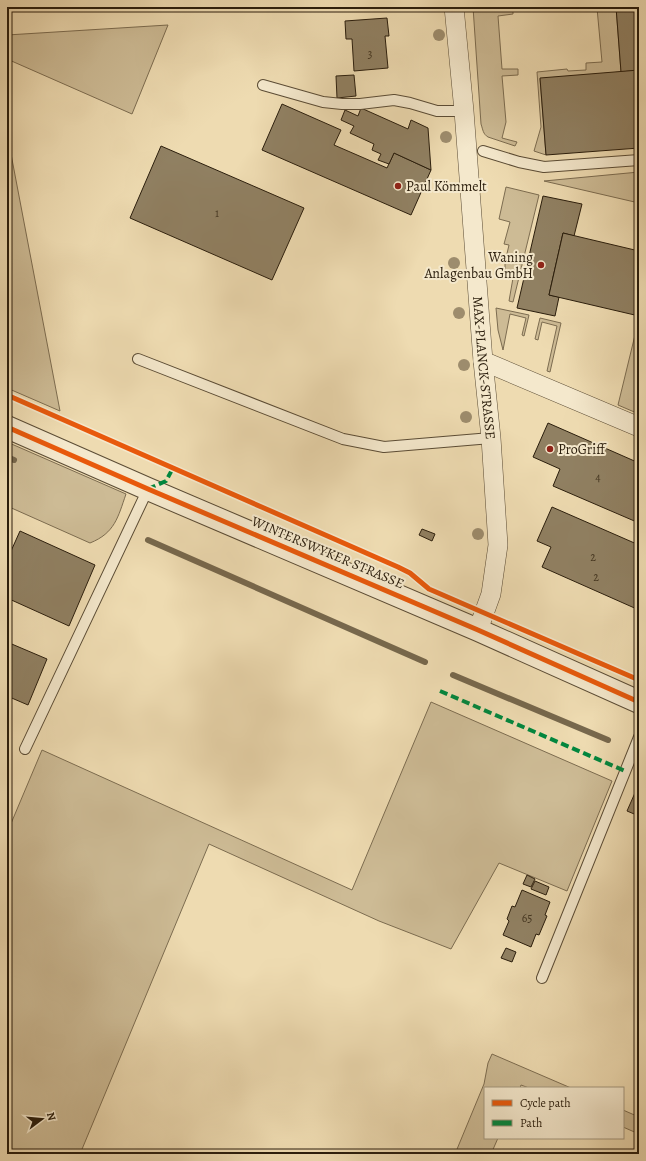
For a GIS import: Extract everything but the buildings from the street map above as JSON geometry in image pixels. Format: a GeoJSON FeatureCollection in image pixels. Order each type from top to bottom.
{"type":"FeatureCollection","features":[{"type":"Feature","properties":{"kind":"street","name":"MAX-PLANCK-STRASSE"},"geometry":{"type":"LineString","coordinates":[[454,7],[464,111],[483,361],[491,438],[498,545],[491,594],[478,630]]}},
{"type":"Feature","properties":{"kind":"street"},"geometry":{"type":"LineString","coordinates":[[483,361],[639,427]]}},
{"type":"Feature","properties":{"kind":"street","name":"WINTERSWYKER STRASSE"},"geometry":{"type":"LineString","coordinates":[[7,427],[478,630],[639,702]]}},
{"type":"Feature","properties":{"kind":"lane"},"geometry":{"type":"LineString","coordinates":[[263,85],[323,102],[342,104],[394,100],[437,111],[464,111]]}},
{"type":"Feature","properties":{"kind":"lane"},"geometry":{"type":"LineString","coordinates":[[483,151],[519,162],[544,167],[639,160]]}},
{"type":"Feature","properties":{"kind":"lane"},"geometry":{"type":"LineString","coordinates":[[138,360],[343,439],[384,447],[491,438]]}},
{"type":"Feature","properties":{"kind":"lane"},"geometry":{"type":"LineString","coordinates":[[25,749],[148,489]]}},
{"type":"Feature","properties":{"kind":"lane"},"geometry":{"type":"LineString","coordinates":[[542,978],[639,737]]}},
{"type":"Feature","properties":{"kind":"shaded area"},"geometry":{"type":"Polygon","coordinates":[[[473,7],[513,7],[513,14],[498,16],[502,69],[518,69],[518,75],[502,76],[506,122],[502,138],[517,142],[515,146],[488,137],[485,135],[481,124],[473,7]]]}},
{"type":"Feature","properties":{"kind":"shaded area"},"geometry":{"type":"Polygon","coordinates":[[[616,7],[621,72],[540,79],[546,155],[534,151],[541,127],[537,72],[567,69],[568,71],[586,70],[586,63],[602,62],[597,8],[616,7]]]}},
{"type":"Feature","properties":{"kind":"shaded area"},"geometry":{"type":"Polygon","coordinates":[[[168,25],[132,114],[7,59],[7,35],[168,25]]]}},
{"type":"Feature","properties":{"kind":"shaded area"},"geometry":{"type":"Polygon","coordinates":[[[7,133],[60,411],[7,388],[7,133]]]}},
{"type":"Feature","properties":{"kind":"shaded area"},"geometry":{"type":"Polygon","coordinates":[[[639,172],[639,203],[544,181],[639,172]]]}},
{"type":"Feature","properties":{"kind":"shaded area"},"geometry":{"type":"Polygon","coordinates":[[[506,187],[539,195],[513,302],[509,301],[513,278],[505,276],[505,262],[509,245],[504,244],[510,222],[499,219],[506,187]]]}},
{"type":"Feature","properties":{"kind":"shaded area"},"geometry":{"type":"Polygon","coordinates":[[[496,308],[529,315],[524,336],[522,335],[526,318],[510,314],[503,350],[498,330],[496,308]]]}},
{"type":"Feature","properties":{"kind":"shaded area"},"geometry":{"type":"Polygon","coordinates":[[[540,318],[561,323],[550,372],[547,371],[557,326],[542,322],[538,340],[535,339],[540,318]]]}},
{"type":"Feature","properties":{"kind":"shaded area"},"geometry":{"type":"Polygon","coordinates":[[[635,335],[639,336],[639,414],[618,405],[635,335]]]}},
{"type":"Feature","properties":{"kind":"shaded area"},"geometry":{"type":"Polygon","coordinates":[[[7,442],[126,494],[118,517],[110,529],[98,539],[90,543],[7,506],[7,442]]]}},
{"type":"Feature","properties":{"kind":"shaded area"},"geometry":{"type":"Polygon","coordinates":[[[431,702],[612,781],[567,891],[499,863],[451,949],[379,921],[209,844],[80,1154],[7,1154],[7,833],[42,750],[352,890],[431,702]]]}},
{"type":"Feature","properties":{"kind":"shaded area"},"geometry":{"type":"Polygon","coordinates":[[[492,1054],[569,1087],[526,1087],[521,1085],[520,1087],[484,1087],[484,1139],[498,1139],[491,1154],[455,1154],[484,1084],[488,1063],[492,1054]]]}},
{"type":"Feature","properties":{"kind":"shaded area"},"geometry":{"type":"Polygon","coordinates":[[[624,1110],[639,1117],[639,1134],[624,1127],[624,1110]]]}},
{"type":"Feature","properties":{"kind":"waterway"},"geometry":{"type":"LineString","coordinates":[[7,457],[14,460]]}},
{"type":"Feature","properties":{"kind":"waterway"},"geometry":{"type":"LineString","coordinates":[[148,540],[425,662]]}},
{"type":"Feature","properties":{"kind":"waterway"},"geometry":{"type":"LineString","coordinates":[[453,675],[608,740]]}},
{"type":"Feature","properties":{"kind":"marked path"},"geometry":{"type":"LineString","coordinates":[[148,489],[166,481],[173,468]]}},
{"type":"Feature","properties":{"kind":"marked path"},"geometry":{"type":"LineString","coordinates":[[440,691],[625,771]]}},
{"type":"Feature","properties":{"kind":"cycle path"},"geometry":{"type":"LineString","coordinates":[[7,395],[398,567],[410,573],[429,589],[639,680]]}},
{"type":"Feature","properties":{"kind":"cycle path"},"geometry":{"type":"LineString","coordinates":[[7,427],[478,630],[639,702]]}},
{"type":"Feature","properties":{"kind":"place","name":"Paul Kömmelt"},"geometry":{"type":"Point","coordinates":[398,186]}},
{"type":"Feature","properties":{"kind":"place","name":"Waning Anlagenbau GmbH"},"geometry":{"type":"Point","coordinates":[541,265]}},
{"type":"Feature","properties":{"kind":"place","name":"ProGriff"},"geometry":{"type":"Point","coordinates":[550,449]}}]}
